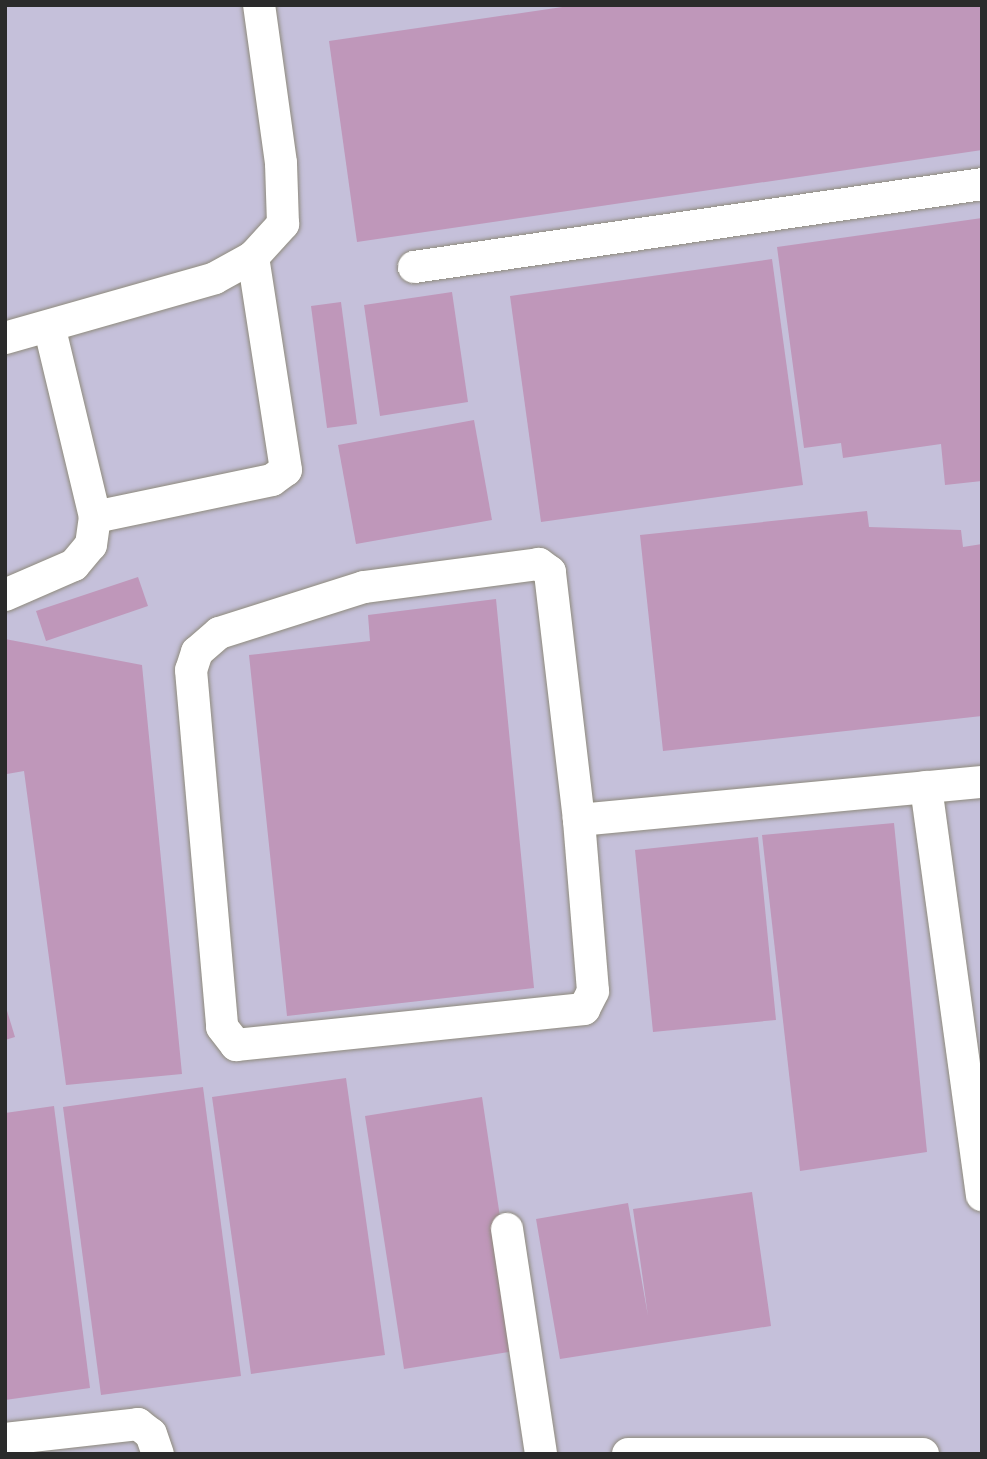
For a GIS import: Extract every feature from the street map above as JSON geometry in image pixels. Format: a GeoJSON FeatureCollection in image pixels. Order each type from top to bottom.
{"type":"FeatureCollection","features":[{"type":"Feature","properties":{"kind":"street"},"geometry":{"type":"LineString","coordinates":[[5,338],[50,329],[215,278],[253,257],[283,224],[281,163],[259,5]]}},
{"type":"Feature","properties":{"kind":"street"},"geometry":{"type":"LineString","coordinates":[[414,267],[982,184]]}},
{"type":"Feature","properties":{"kind":"street"},"geometry":{"type":"LineString","coordinates":[[95,517],[284,474],[253,257]]}},
{"type":"Feature","properties":{"kind":"street"},"geometry":{"type":"LineString","coordinates":[[5,596],[74,565],[91,545],[95,517],[50,329]]}},
{"type":"Feature","properties":{"kind":"street"},"geometry":{"type":"LineString","coordinates":[[539,564],[550,572],[579,820],[593,991],[584,1009],[236,1045],[222,1027],[191,670],[197,652],[219,633],[363,587],[539,564]]}},
{"type":"Feature","properties":{"kind":"street"},"geometry":{"type":"LineString","coordinates":[[579,820],[982,782]]}},
{"type":"Feature","properties":{"kind":"street"},"geometry":{"type":"LineString","coordinates":[[926,787],[982,1195]]}},
{"type":"Feature","properties":{"kind":"street"},"geometry":{"type":"LineString","coordinates":[[508,1229],[541,1454]]}},
{"type":"Feature","properties":{"kind":"street"},"geometry":{"type":"LineString","coordinates":[[14,1443],[138,1424],[151,1434],[158,1454]]}},
{"type":"Feature","properties":{"kind":"street"},"geometry":{"type":"LineString","coordinates":[[628,1454],[923,1454]]}},
{"type":"Feature","properties":{"kind":"shaded area"},"geometry":{"type":"Polygon","coordinates":[[[5,5],[982,5],[982,1454],[5,1454],[5,5]]]}},
{"type":"Feature","properties":{"kind":"building"},"geometry":{"type":"Polygon","coordinates":[[[576,5],[982,5],[982,150],[357,242],[329,41],[576,5]]]}},
{"type":"Feature","properties":{"kind":"building"},"geometry":{"type":"Polygon","coordinates":[[[982,218],[982,481],[945,485],[941,444],[843,458],[841,443],[804,448],[777,247],[982,218]]]}},
{"type":"Feature","properties":{"kind":"building"},"geometry":{"type":"Polygon","coordinates":[[[772,259],[803,485],[541,522],[510,296],[772,259]]]}},
{"type":"Feature","properties":{"kind":"building"},"geometry":{"type":"Polygon","coordinates":[[[452,292],[468,402],[380,416],[364,305],[452,292]]]}},
{"type":"Feature","properties":{"kind":"building"},"geometry":{"type":"Polygon","coordinates":[[[341,302],[357,424],[327,428],[311,306],[341,302]]]}},
{"type":"Feature","properties":{"kind":"building"},"geometry":{"type":"Polygon","coordinates":[[[474,420],[492,520],[356,544],[338,445],[474,420]]]}},
{"type":"Feature","properties":{"kind":"building"},"geometry":{"type":"Polygon","coordinates":[[[867,511],[869,527],[961,530],[963,547],[982,544],[982,716],[663,751],[640,535],[867,511]]]}},
{"type":"Feature","properties":{"kind":"building"},"geometry":{"type":"Polygon","coordinates":[[[138,577],[148,606],[46,641],[36,611],[138,577]]]}},
{"type":"Feature","properties":{"kind":"building"},"geometry":{"type":"Polygon","coordinates":[[[496,599],[534,988],[287,1016],[249,655],[370,641],[368,615],[496,599]]]}},
{"type":"Feature","properties":{"kind":"building"},"geometry":{"type":"Polygon","coordinates":[[[5,639],[142,665],[182,1074],[66,1085],[24,771],[7,774],[5,639]]]}},
{"type":"Feature","properties":{"kind":"building"},"geometry":{"type":"Polygon","coordinates":[[[894,823],[927,1152],[800,1171],[762,835],[894,823]]]}},
{"type":"Feature","properties":{"kind":"building"},"geometry":{"type":"Polygon","coordinates":[[[758,837],[776,1020],[653,1032],[635,850],[758,837]]]}},
{"type":"Feature","properties":{"kind":"building"},"geometry":{"type":"Polygon","coordinates":[[[5,1004],[15,1037],[5,1040],[5,1004]]]}},
{"type":"Feature","properties":{"kind":"building"},"geometry":{"type":"Polygon","coordinates":[[[346,1078],[385,1355],[251,1374],[212,1097],[346,1078]]]}},
{"type":"Feature","properties":{"kind":"building"},"geometry":{"type":"Polygon","coordinates":[[[203,1087],[241,1376],[101,1395],[63,1107],[203,1087]]]}},
{"type":"Feature","properties":{"kind":"building"},"geometry":{"type":"Polygon","coordinates":[[[482,1097],[520,1350],[404,1369],[365,1116],[482,1097]]]}},
{"type":"Feature","properties":{"kind":"building"},"geometry":{"type":"Polygon","coordinates":[[[54,1106],[90,1388],[5,1400],[5,1113],[54,1106]]]}},
{"type":"Feature","properties":{"kind":"building"},"geometry":{"type":"Polygon","coordinates":[[[752,1192],[771,1326],[560,1359],[536,1219],[628,1203],[648,1316],[633,1209],[752,1192]]]}}]}
